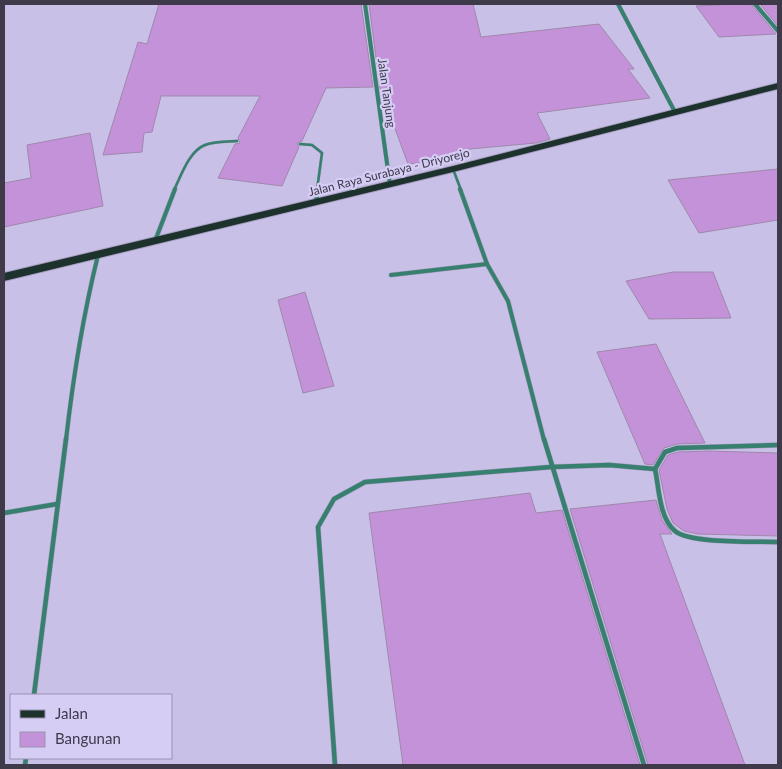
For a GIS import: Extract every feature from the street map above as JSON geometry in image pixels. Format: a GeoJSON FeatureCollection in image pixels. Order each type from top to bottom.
{"type":"FeatureCollection","features":[{"type":"Feature","properties":{"kind":"main road","name":"Jalan Raya Surabaya - Driyorejo"},"geometry":{"type":"LineString","coordinates":[[4,277],[453,169],[778,86]]}},
{"type":"Feature","properties":{"kind":"street","name":"Jalan Tanjung"},"geometry":{"type":"LineString","coordinates":[[365,4],[390,184]]}},
{"type":"Feature","properties":{"kind":"street"},"geometry":{"type":"LineString","coordinates":[[618,4],[675,112]]}},
{"type":"Feature","properties":{"kind":"street"},"geometry":{"type":"LineString","coordinates":[[755,4],[778,31]]}},
{"type":"Feature","properties":{"kind":"lane"},"geometry":{"type":"LineString","coordinates":[[154,241],[173,193],[194,153],[202,146],[237,142]]}},
{"type":"Feature","properties":{"kind":"lane"},"geometry":{"type":"LineString","coordinates":[[300,144],[313,144],[322,153],[316,202]]}},
{"type":"Feature","properties":{"kind":"lane"},"geometry":{"type":"LineString","coordinates":[[453,169],[487,264],[508,301],[551,467],[644,765]]}},
{"type":"Feature","properties":{"kind":"lane"},"geometry":{"type":"LineString","coordinates":[[34,694],[72,388],[88,297],[98,254]]}},
{"type":"Feature","properties":{"kind":"lane"},"geometry":{"type":"LineString","coordinates":[[391,276],[487,264]]}},
{"type":"Feature","properties":{"kind":"lane"},"geometry":{"type":"LineString","coordinates":[[778,446],[677,448],[665,452],[655,469],[666,518],[676,532],[684,537],[778,542]]}},
{"type":"Feature","properties":{"kind":"lane"},"geometry":{"type":"LineString","coordinates":[[335,765],[318,527],[334,499],[365,482],[551,467],[609,465],[655,469]]}},
{"type":"Feature","properties":{"kind":"lane"},"geometry":{"type":"LineString","coordinates":[[4,513],[57,504]]}},
{"type":"Feature","properties":{"kind":"building"},"geometry":{"type":"Polygon","coordinates":[[[159,4],[361,4],[373,87],[326,88],[302,141],[297,143],[299,147],[282,186],[218,178],[235,144],[240,143],[238,138],[260,96],[161,96],[152,132],[144,133],[142,152],[103,155],[138,42],[147,44],[159,4]]]}},
{"type":"Feature","properties":{"kind":"building"},"geometry":{"type":"Polygon","coordinates":[[[369,4],[473,4],[481,37],[599,24],[634,69],[628,69],[650,98],[537,113],[550,139],[536,143],[459,150],[462,158],[408,164],[380,88],[369,4]]]}},
{"type":"Feature","properties":{"kind":"building"},"geometry":{"type":"Polygon","coordinates":[[[751,4],[776,34],[719,37],[696,6],[751,4]]]}},
{"type":"Feature","properties":{"kind":"building"},"geometry":{"type":"Polygon","coordinates":[[[760,4],[778,4],[778,26],[760,4]]]}},
{"type":"Feature","properties":{"kind":"building"},"geometry":{"type":"Polygon","coordinates":[[[90,133],[103,206],[4,227],[4,183],[31,178],[27,145],[90,133]]]}},
{"type":"Feature","properties":{"kind":"building"},"geometry":{"type":"Polygon","coordinates":[[[778,169],[778,220],[699,233],[668,180],[778,169]]]}},
{"type":"Feature","properties":{"kind":"building"},"geometry":{"type":"Polygon","coordinates":[[[673,272],[713,272],[731,318],[649,319],[626,281],[673,272]]]}},
{"type":"Feature","properties":{"kind":"building"},"geometry":{"type":"Polygon","coordinates":[[[305,292],[334,386],[303,393],[278,300],[305,292]]]}},
{"type":"Feature","properties":{"kind":"building"},"geometry":{"type":"Polygon","coordinates":[[[656,344],[705,443],[677,444],[664,448],[653,465],[645,464],[597,352],[656,344]]]}},
{"type":"Feature","properties":{"kind":"building"},"geometry":{"type":"Polygon","coordinates":[[[678,452],[778,453],[778,536],[698,534],[684,531],[673,523],[667,509],[659,470],[668,455],[678,452]]]}},
{"type":"Feature","properties":{"kind":"building"},"geometry":{"type":"Polygon","coordinates":[[[530,493],[536,513],[562,510],[640,765],[403,765],[369,513],[530,493]]]}},
{"type":"Feature","properties":{"kind":"building"},"geometry":{"type":"Polygon","coordinates":[[[656,500],[662,520],[672,534],[660,534],[745,765],[648,765],[570,509],[656,500]]]}}]}
